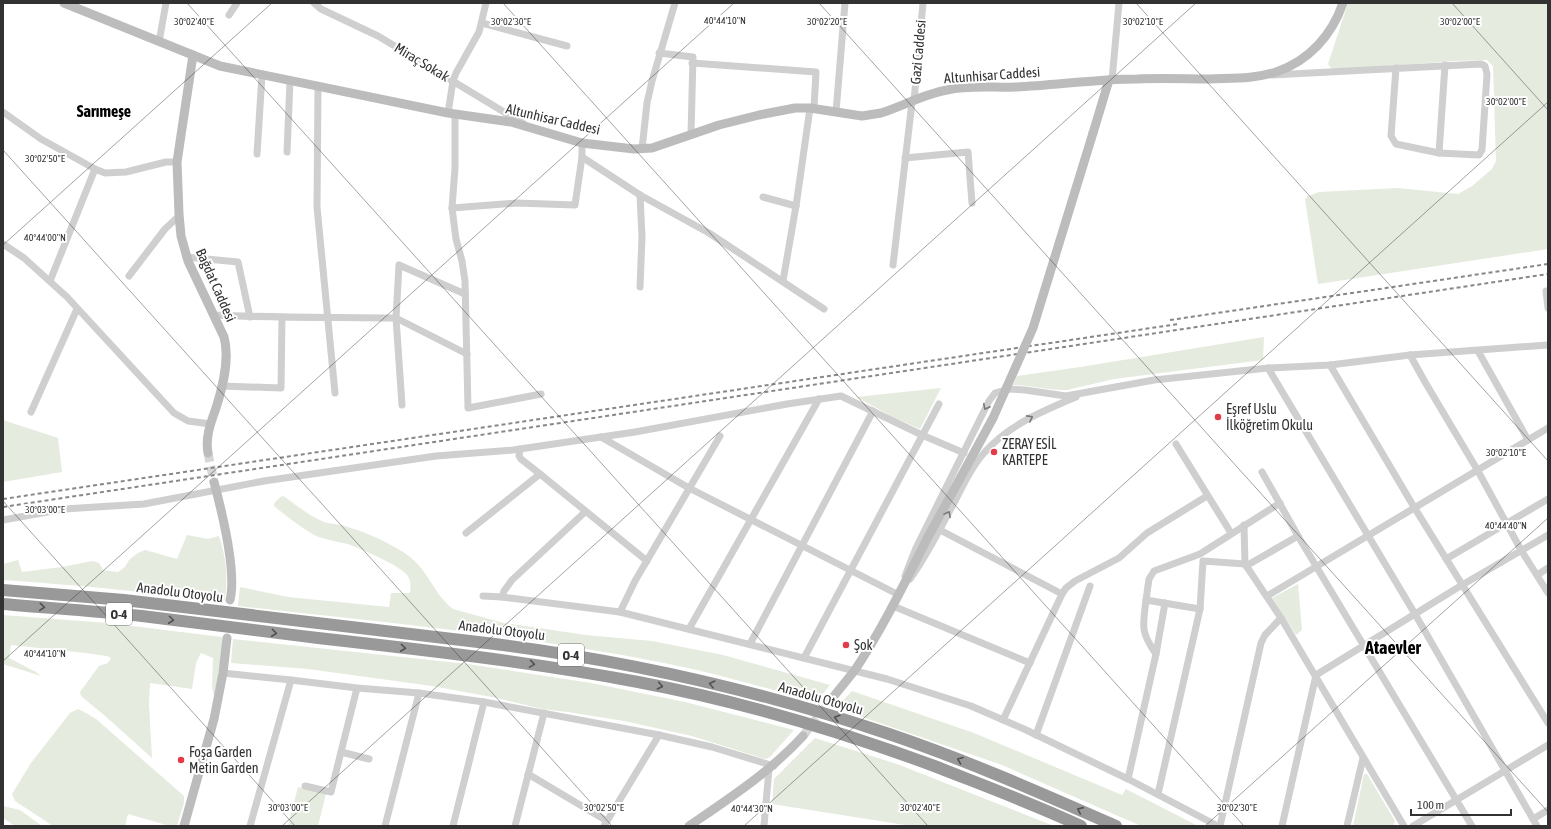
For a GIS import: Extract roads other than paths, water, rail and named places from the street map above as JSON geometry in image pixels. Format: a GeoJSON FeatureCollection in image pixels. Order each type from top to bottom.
{"type":"FeatureCollection","features":[{"type":"Feature","properties":{"kind":"highway","name":"Anadolu Otoyolu"},"geometry":{"type":"LineString","coordinates":[[3,590],[124,600],[487,643],[544,650],[646,668],[748,692],[890,734],[1029,788],[1116,826]]}},
{"type":"Feature","properties":{"kind":"highway","name":"Anadolu Otoyolu"},"geometry":{"type":"LineString","coordinates":[[3,604],[141,616],[235,629],[480,657],[639,682],[743,706],[863,741],[966,778],[1022,800],[1081,826]]}},
{"type":"Feature","properties":{"kind":"highway"},"geometry":{"type":"LineString","coordinates":[[966,778],[1064,826]]}},
{"type":"Feature","properties":{"kind":"street","name":"Altunhisar Caddesi"},"geometry":{"type":"LineString","coordinates":[[64,3],[220,66],[451,114],[528,126],[582,143],[642,149],[659,146],[691,134],[759,115],[795,108],[812,108],[862,116],[872,116],[941,91],[956,89],[1015,87],[1110,80],[1235,78],[1262,76],[1288,67],[1313,51],[1330,30],[1343,3]]}},
{"type":"Feature","properties":{"kind":"street"},"geometry":{"type":"LineString","coordinates":[[159,42],[166,3]]}},
{"type":"Feature","properties":{"kind":"street"},"geometry":{"type":"LineString","coordinates":[[229,15],[237,3]]}},
{"type":"Feature","properties":{"kind":"street","name":"Miraç Sokak"},"geometry":{"type":"LineString","coordinates":[[314,3],[321,9],[378,36],[528,126]]}},
{"type":"Feature","properties":{"kind":"street"},"geometry":{"type":"LineString","coordinates":[[486,3],[482,23],[476,38],[461,63],[453,81],[451,114],[455,168],[452,208],[456,239],[464,270],[468,408],[541,394]]}},
{"type":"Feature","properties":{"kind":"street"},"geometry":{"type":"LineString","coordinates":[[642,149],[647,103],[659,53],[675,3]]}},
{"type":"Feature","properties":{"kind":"street"},"geometry":{"type":"LineString","coordinates":[[836,112],[845,3]]}},
{"type":"Feature","properties":{"kind":"street","name":"Gazi Caddesi"},"geometry":{"type":"LineString","coordinates":[[893,265],[913,101],[923,3]]}},
{"type":"Feature","properties":{"kind":"street"},"geometry":{"type":"LineString","coordinates":[[830,701],[854,670],[899,595],[928,537],[993,418],[1033,328],[1110,80],[1118,3]]}},
{"type":"Feature","properties":{"kind":"street"},"geometry":{"type":"LineString","coordinates":[[482,23],[567,46]]}},
{"type":"Feature","properties":{"kind":"street"},"geometry":{"type":"LineString","coordinates":[[659,53],[693,57],[691,134]]}},
{"type":"Feature","properties":{"kind":"street","name":"Bağdat Caddesi"},"geometry":{"type":"LineString","coordinates":[[193,55],[177,162],[181,236],[186,257],[226,343],[226,365],[207,442],[208,453]]}},
{"type":"Feature","properties":{"kind":"street"},"geometry":{"type":"LineString","coordinates":[[692,63],[816,72],[812,108],[783,281]]}},
{"type":"Feature","properties":{"kind":"street"},"geometry":{"type":"LineString","coordinates":[[1262,76],[1445,65],[1480,64],[1485,66],[1487,81],[1480,153],[1477,156],[1439,153],[1402,146],[1393,141],[1391,136],[1396,68]]}},
{"type":"Feature","properties":{"kind":"street"},"geometry":{"type":"LineString","coordinates":[[1439,153],[1445,65]]}},
{"type":"Feature","properties":{"kind":"street"},"geometry":{"type":"LineString","coordinates":[[257,154],[262,75]]}},
{"type":"Feature","properties":{"kind":"street"},"geometry":{"type":"LineString","coordinates":[[287,152],[290,81]]}},
{"type":"Feature","properties":{"kind":"street"},"geometry":{"type":"LineString","coordinates":[[318,87],[317,207],[335,393]]}},
{"type":"Feature","properties":{"kind":"street"},"geometry":{"type":"LineString","coordinates":[[3,112],[41,139],[105,173],[118,173],[166,162],[177,162]]}},
{"type":"Feature","properties":{"kind":"street"},"geometry":{"type":"LineString","coordinates":[[452,208],[517,203],[575,205],[582,157],[582,143]]}},
{"type":"Feature","properties":{"kind":"street"},"geometry":{"type":"LineString","coordinates":[[905,158],[968,152],[972,203]]}},
{"type":"Feature","properties":{"kind":"street"},"geometry":{"type":"LineString","coordinates":[[582,157],[640,195],[709,233],[824,309]]}},
{"type":"Feature","properties":{"kind":"street"},"geometry":{"type":"LineString","coordinates":[[50,280],[95,169]]}},
{"type":"Feature","properties":{"kind":"street"},"geometry":{"type":"LineString","coordinates":[[640,195],[642,237],[640,287]]}},
{"type":"Feature","properties":{"kind":"street"},"geometry":{"type":"LineString","coordinates":[[763,197],[796,206]]}},
{"type":"Feature","properties":{"kind":"street"},"geometry":{"type":"LineString","coordinates":[[129,276],[165,228],[179,216]]}},
{"type":"Feature","properties":{"kind":"street"},"geometry":{"type":"LineString","coordinates":[[3,244],[24,258],[50,280],[174,413],[188,422],[211,424]]}},
{"type":"Feature","properties":{"kind":"street"},"geometry":{"type":"LineString","coordinates":[[186,257],[238,262],[250,317]]}},
{"type":"Feature","properties":{"kind":"street"},"geometry":{"type":"LineString","coordinates":[[402,405],[396,318],[399,265],[465,294]]}},
{"type":"Feature","properties":{"kind":"street"},"geometry":{"type":"LineString","coordinates":[[1548,291],[1546,291],[1548,308]]}},
{"type":"Feature","properties":{"kind":"street"},"geometry":{"type":"LineString","coordinates":[[30,412],[77,309]]}},
{"type":"Feature","properties":{"kind":"street"},"geometry":{"type":"LineString","coordinates":[[214,315],[282,318],[327,316],[396,318],[467,354]]}},
{"type":"Feature","properties":{"kind":"street"},"geometry":{"type":"LineString","coordinates":[[221,386],[281,388],[282,318]]}},
{"type":"Feature","properties":{"kind":"street"},"geometry":{"type":"LineString","coordinates":[[899,595],[914,554],[989,401],[995,393],[1009,389],[1059,395],[1086,393],[1143,382],[1268,368],[1330,365],[1410,355],[1548,345]]}},
{"type":"Feature","properties":{"kind":"street"},"geometry":{"type":"LineString","coordinates":[[1478,350],[1528,440]]}},
{"type":"Feature","properties":{"kind":"street"},"geometry":{"type":"LineString","coordinates":[[1410,355],[1424,382],[1478,471],[1521,550],[1548,593]]}},
{"type":"Feature","properties":{"kind":"street"},"geometry":{"type":"LineString","coordinates":[[1330,365],[1414,508],[1548,722]]}},
{"type":"Feature","properties":{"kind":"street"},"geometry":{"type":"LineString","coordinates":[[1268,368],[1415,614],[1537,826]]}},
{"type":"Feature","properties":{"kind":"street"},"geometry":{"type":"LineString","coordinates":[[899,595],[916,572],[970,473],[989,447],[1022,422],[1086,393]]}},
{"type":"Feature","properties":{"kind":"street"},"geometry":{"type":"LineString","coordinates":[[3,520],[64,509],[144,504],[215,486],[264,482],[436,456],[520,449],[601,437],[841,396],[922,435],[964,453]]}},
{"type":"Feature","properties":{"kind":"street"},"geometry":{"type":"LineString","coordinates":[[689,630],[819,399]]}},
{"type":"Feature","properties":{"kind":"street"},"geometry":{"type":"LineString","coordinates":[[804,658],[939,404]]}},
{"type":"Feature","properties":{"kind":"street"},"geometry":{"type":"LineString","coordinates":[[750,644],[873,411]]}},
{"type":"Feature","properties":{"kind":"street"},"geometry":{"type":"LineString","coordinates":[[1267,596],[1548,428]]}},
{"type":"Feature","properties":{"kind":"street"},"geometry":{"type":"LineString","coordinates":[[620,612],[635,581],[720,436]]}},
{"type":"Feature","properties":{"kind":"street"},"geometry":{"type":"LineString","coordinates":[[601,437],[689,488],[899,595]]}},
{"type":"Feature","properties":{"kind":"street"},"geometry":{"type":"LineString","coordinates":[[1176,444],[1231,534]]}},
{"type":"Feature","properties":{"kind":"street"},"geometry":{"type":"LineString","coordinates":[[520,449],[519,456],[585,512],[647,560]]}},
{"type":"Feature","properties":{"kind":"street"},"geometry":{"type":"LineString","coordinates":[[1262,472],[1298,536],[1472,826]]}},
{"type":"Feature","properties":{"kind":"street"},"geometry":{"type":"LineString","coordinates":[[466,533],[540,474]]}},
{"type":"Feature","properties":{"kind":"street"},"geometry":{"type":"LineString","coordinates":[[215,486],[231,569],[232,590],[230,600]]}},
{"type":"Feature","properties":{"kind":"street"},"geometry":{"type":"LineString","coordinates":[[1003,720],[1062,594],[1069,585],[1119,558],[1147,533],[1207,496]]}},
{"type":"Feature","properties":{"kind":"street"},"geometry":{"type":"LineString","coordinates":[[1446,559],[1548,499]]}},
{"type":"Feature","properties":{"kind":"street"},"geometry":{"type":"LineString","coordinates":[[1156,654],[1148,642],[1143,629],[1148,579],[1154,571],[1200,554],[1280,503]]}},
{"type":"Feature","properties":{"kind":"street"},"geometry":{"type":"LineString","coordinates":[[502,597],[504,591],[512,580],[585,512]]}},
{"type":"Feature","properties":{"kind":"street"},"geometry":{"type":"LineString","coordinates":[[1244,525],[1246,565],[1316,675],[1404,826]]}},
{"type":"Feature","properties":{"kind":"street"},"geometry":{"type":"LineString","coordinates":[[940,530],[1062,594]]}},
{"type":"Feature","properties":{"kind":"street"},"geometry":{"type":"LineString","coordinates":[[1282,826],[1316,675],[1462,585],[1548,535]]}},
{"type":"Feature","properties":{"kind":"street"},"geometry":{"type":"LineString","coordinates":[[1203,561],[1246,565],[1298,536]]}},
{"type":"Feature","properties":{"kind":"street"},"geometry":{"type":"LineString","coordinates":[[1158,794],[1200,609],[1203,561],[1200,554]]}},
{"type":"Feature","properties":{"kind":"street"},"geometry":{"type":"LineString","coordinates":[[1537,575],[1548,568]]}},
{"type":"Feature","properties":{"kind":"street"},"geometry":{"type":"LineString","coordinates":[[1036,735],[1090,586]]}},
{"type":"Feature","properties":{"kind":"street"},"geometry":{"type":"LineString","coordinates":[[483,596],[502,597],[620,612],[887,679],[971,706],[1003,720],[1128,779],[1219,826],[1261,643],[1265,634],[1281,618]]}},
{"type":"Feature","properties":{"kind":"street"},"geometry":{"type":"LineString","coordinates":[[1146,600],[1200,609]]}},
{"type":"Feature","properties":{"kind":"street"},"geometry":{"type":"LineString","coordinates":[[1128,779],[1156,654],[1165,603]]}},
{"type":"Feature","properties":{"kind":"street"},"geometry":{"type":"LineString","coordinates":[[893,606],[1030,663]]}},
{"type":"Feature","properties":{"kind":"street"},"geometry":{"type":"LineString","coordinates":[[184,826],[214,719],[223,673],[227,638]]}},
{"type":"Feature","properties":{"kind":"street"},"geometry":{"type":"LineString","coordinates":[[223,673],[357,688],[419,693],[484,702],[658,735],[712,747],[772,768]]}},
{"type":"Feature","properties":{"kind":"street"},"geometry":{"type":"LineString","coordinates":[[250,826],[291,680]]}},
{"type":"Feature","properties":{"kind":"street"},"geometry":{"type":"LineString","coordinates":[[306,786],[331,792],[357,688]]}},
{"type":"Feature","properties":{"kind":"street"},"geometry":{"type":"LineString","coordinates":[[385,826],[419,693]]}},
{"type":"Feature","properties":{"kind":"street"},"geometry":{"type":"LineString","coordinates":[[453,826],[484,702]]}},
{"type":"Feature","properties":{"kind":"street"},"geometry":{"type":"LineString","coordinates":[[515,826],[544,713]]}},
{"type":"Feature","properties":{"kind":"street"},"geometry":{"type":"LineString","coordinates":[[528,774],[605,824],[658,735]]}},
{"type":"Feature","properties":{"kind":"street"},"geometry":{"type":"LineString","coordinates":[[689,826],[772,768],[803,736]]}},
{"type":"Feature","properties":{"kind":"street"},"geometry":{"type":"LineString","coordinates":[[1413,826],[1548,744]]}},
{"type":"Feature","properties":{"kind":"street"},"geometry":{"type":"LineString","coordinates":[[341,752],[369,759]]}},
{"type":"Feature","properties":{"kind":"street"},"geometry":{"type":"LineString","coordinates":[[1347,826],[1363,758]]}},
{"type":"Feature","properties":{"kind":"street"},"geometry":{"type":"LineString","coordinates":[[764,826],[772,768]]}},
{"type":"Feature","properties":{"kind":"street"},"geometry":{"type":"LineString","coordinates":[[1533,819],[1548,810]]}},
{"type":"Feature","properties":{"kind":"tunnel"},"geometry":{"type":"LineString","coordinates":[[208,453],[214,482]]}},
{"type":"Feature","properties":{"kind":"tunnel"},"geometry":{"type":"LineString","coordinates":[[803,736],[830,701]]}},
{"type":"Feature","properties":{"kind":"railway"},"geometry":{"type":"LineString","coordinates":[[1170,320],[1548,264]]}},
{"type":"Feature","properties":{"kind":"railway"},"geometry":{"type":"LineString","coordinates":[[3,507],[1548,274]]}},
{"type":"Feature","properties":{"kind":"railway"},"geometry":{"type":"LineString","coordinates":[[3,499],[1178,324]]}},
{"type":"Feature","properties":{"kind":"place","name":"Eşref Uslu İlköğretim Okulu"},"geometry":{"type":"Point","coordinates":[1218,417]}},
{"type":"Feature","properties":{"kind":"place","name":"ZERAY ESİL KARTEPE"},"geometry":{"type":"Point","coordinates":[994,452]}},
{"type":"Feature","properties":{"kind":"place","name":"Şok"},"geometry":{"type":"Point","coordinates":[846,645]}},
{"type":"Feature","properties":{"kind":"place","name":"Foşa Garden Metin Garden"},"geometry":{"type":"Point","coordinates":[181,760]}},
{"type":"Feature","properties":{"kind":"district","name":"Sarımeşe"},"geometry":{"type":"Point","coordinates":[104,111]}},
{"type":"Feature","properties":{"kind":"district","name":"Ataevler"},"geometry":{"type":"Point","coordinates":[1393,647]}}]}
